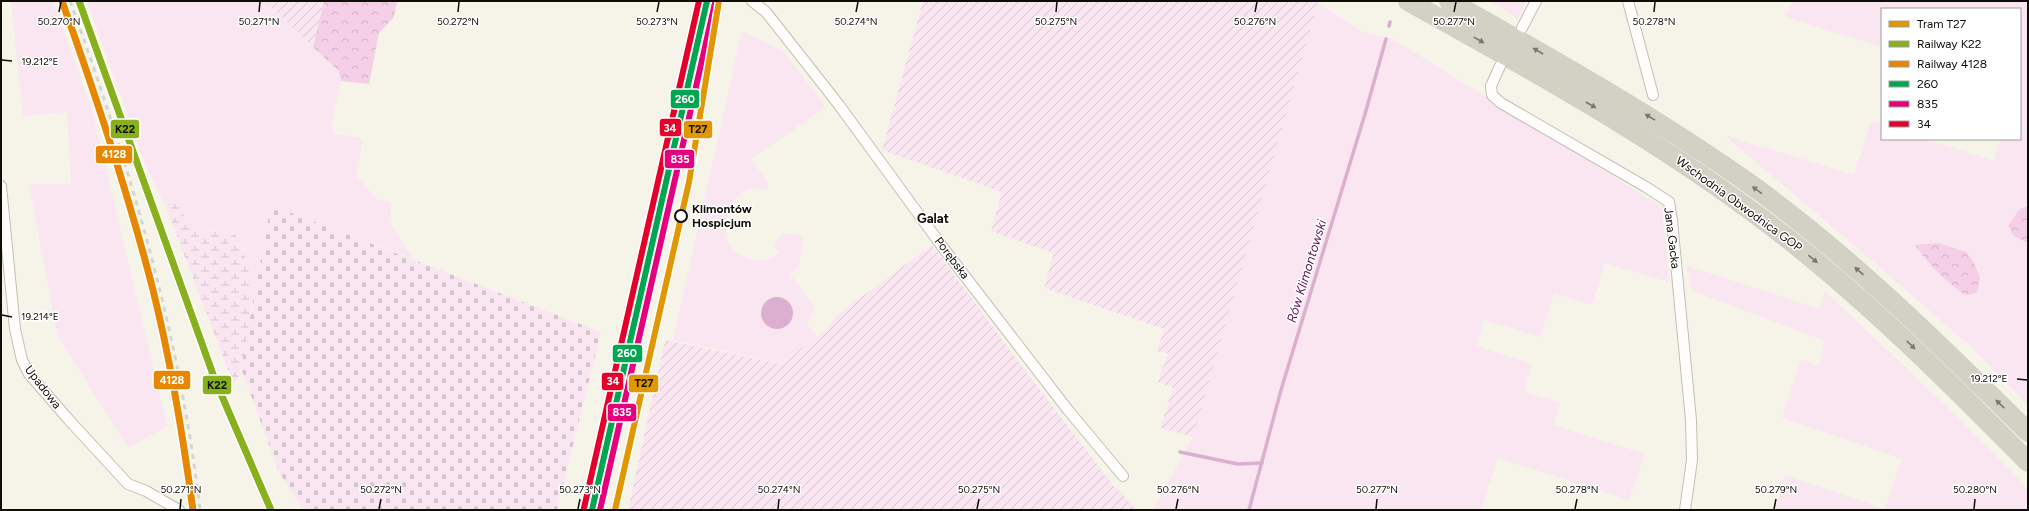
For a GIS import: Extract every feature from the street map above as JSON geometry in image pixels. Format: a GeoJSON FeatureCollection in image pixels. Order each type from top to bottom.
{"type":"FeatureCollection","features":[{"type":"Feature","properties":{"kind":"highway","name":"Wschodnia Obwodnica GOP"},"geometry":{"type":"LineString","coordinates":[[1408,1],[1648,139],[1754,213],[1803,251],[1902,336],[2028,462]]}},
{"type":"Feature","properties":{"kind":"highway","name":"Wschodnia Obwodnica GOP"},"geometry":{"type":"LineString","coordinates":[[1449,1],[1540,52],[1665,126],[1758,190],[1841,256],[1888,296],[2028,432]]}},
{"type":"Feature","properties":{"kind":"street"},"geometry":{"type":"LineString","coordinates":[[592,510],[707,1]]}},
{"type":"Feature","properties":{"kind":"street","name":"Porębska"},"geometry":{"type":"LineString","coordinates":[[752,1],[766,12],[839,105],[954,261],[1068,410],[1123,476]]}},
{"type":"Feature","properties":{"kind":"street"},"geometry":{"type":"LineString","coordinates":[[1522,28],[1536,1]]}},
{"type":"Feature","properties":{"kind":"street"},"geometry":{"type":"LineString","coordinates":[[1628,1],[1653,95]]}},
{"type":"Feature","properties":{"kind":"street","name":"Jana Gacka"},"geometry":{"type":"LineString","coordinates":[[1500,66],[1491,86],[1492,95],[1501,102],[1669,202],[1691,420],[1692,460],[1685,510]]}},
{"type":"Feature","properties":{"kind":"street","name":"Upadowa"},"geometry":{"type":"LineString","coordinates":[[1,186],[16,334],[22,360],[29,374],[128,484],[146,491],[179,510]]}},
{"type":"Feature","properties":{"kind":"green space"},"geometry":{"type":"Polygon","coordinates":[[[11,1],[53,1],[93,113],[167,426],[128,448],[57,334],[29,184],[71,184],[67,112],[23,116],[11,1]]]}},
{"type":"Feature","properties":{"kind":"green space"},"geometry":{"type":"Polygon","coordinates":[[[87,1],[265,1],[340,71],[341,81],[331,127],[334,133],[363,139],[356,176],[377,199],[391,203],[390,222],[412,258],[271,205],[252,309],[249,279],[243,248],[218,231],[193,229],[176,203],[169,200],[167,210],[144,161],[87,1]]]}},
{"type":"Feature","properties":{"kind":"green space"},"geometry":{"type":"Polygon","coordinates":[[[265,1],[324,1],[313,47],[265,1]]]}},
{"type":"Feature","properties":{"kind":"green space"},"geometry":{"type":"Polygon","coordinates":[[[324,1],[397,1],[394,17],[379,33],[369,84],[341,81],[339,71],[313,47],[324,1]]]}},
{"type":"Feature","properties":{"kind":"green space"},"geometry":{"type":"Polygon","coordinates":[[[923,1],[1315,1],[1318,3],[1193,437],[1160,428],[1173,388],[1158,382],[1168,353],[1157,351],[1164,329],[1044,288],[1054,253],[991,231],[1002,192],[882,150],[923,1]]]}},
{"type":"Feature","properties":{"kind":"green space"},"geometry":{"type":"Polygon","coordinates":[[[1490,1],[1526,1],[1518,19],[1490,1]]]}},
{"type":"Feature","properties":{"kind":"green space"},"geometry":{"type":"Polygon","coordinates":[[[1793,1],[2028,1],[2028,405],[1970,346],[1724,135],[1854,175],[1871,121],[1881,124],[1881,140],[1929,140],[1994,161],[2000,140],[2021,140],[2021,8],[1881,8],[1881,47],[1785,17],[1793,1]]]}},
{"type":"Feature","properties":{"kind":"green space"},"geometry":{"type":"Polygon","coordinates":[[[1318,3],[1363,32],[1393,39],[1662,207],[1669,282],[1605,263],[1592,305],[1554,293],[1540,337],[1484,320],[1477,346],[1532,364],[1524,392],[1560,403],[1554,425],[1645,454],[1629,500],[1498,458],[1481,510],[1153,510],[1193,437],[1318,3]]]}},
{"type":"Feature","properties":{"kind":"green space"},"geometry":{"type":"Polygon","coordinates":[[[742,31],[783,51],[824,104],[822,110],[751,159],[769,184],[766,190],[750,189],[737,197],[732,204],[727,220],[726,236],[729,246],[739,254],[754,260],[766,260],[779,253],[774,246],[782,233],[803,236],[799,267],[790,274],[815,307],[807,325],[817,336],[781,363],[673,340],[742,31]]]}},
{"type":"Feature","properties":{"kind":"green space"},"geometry":{"type":"Polygon","coordinates":[[[169,200],[176,203],[193,229],[235,234],[243,251],[251,287],[251,306],[242,363],[237,381],[233,383],[167,210],[169,200]]]}},
{"type":"Feature","properties":{"kind":"green space"},"geometry":{"type":"Polygon","coordinates":[[[271,205],[601,332],[557,510],[303,510],[279,472],[241,368],[271,205]]]}},
{"type":"Feature","properties":{"kind":"green space"},"geometry":{"type":"Polygon","coordinates":[[[2028,206],[2028,243],[2014,236],[2008,226],[2020,209],[2028,206]]]}},
{"type":"Feature","properties":{"kind":"green space"},"geometry":{"type":"Polygon","coordinates":[[[1938,243],[1966,252],[1973,261],[1980,277],[1977,293],[1965,295],[1958,290],[1938,272],[1915,245],[1938,243]]]}},
{"type":"Feature","properties":{"kind":"green space"},"geometry":{"type":"Polygon","coordinates":[[[932,245],[1023,368],[1113,485],[1137,510],[628,510],[665,340],[781,364],[828,328],[836,316],[932,245]]]}},
{"type":"Feature","properties":{"kind":"green space"},"geometry":{"type":"Polygon","coordinates":[[[1685,265],[1819,309],[1825,291],[1954,414],[2028,489],[2028,510],[1775,510],[1785,475],[1885,509],[1902,459],[1782,418],[1801,359],[1819,366],[1825,341],[1693,291],[1685,265]]]}},
{"type":"Feature","properties":{"kind":"shaded area"},"geometry":{"type":"Polygon","coordinates":[[[777,297],[788,302],[793,313],[788,324],[777,329],[766,324],[761,313],[766,302],[777,297]]]}},
{"type":"Feature","properties":{"kind":"waterway","name":"Rów Klimontowski"},"geometry":{"type":"LineString","coordinates":[[1389,26],[1390,22]]}},
{"type":"Feature","properties":{"kind":"waterway","name":"Rów Klimontowski"},"geometry":{"type":"LineString","coordinates":[[1249,510],[1281,390],[1365,114],[1386,39]]}},
{"type":"Feature","properties":{"kind":"waterway"},"geometry":{"type":"LineString","coordinates":[[1180,452],[1238,464],[1262,463]]}},
{"type":"Feature","properties":{"kind":"railway"},"geometry":{"type":"LineString","coordinates":[[70,1],[113,126],[150,252],[180,380],[200,510]]}},
{"type":"Feature","properties":{"kind":"tram line","name":"T27"},"geometry":{"type":"LineString","coordinates":[[615,510],[689,182],[719,1]]}},
{"type":"Feature","properties":{"kind":"rail line","name":"4128"},"geometry":{"type":"LineString","coordinates":[[62,1],[111,144],[153,290],[176,399],[193,510]]}},
{"type":"Feature","properties":{"kind":"rail line","name":"K22"},"geometry":{"type":"LineString","coordinates":[[79,1],[215,380],[271,510]]}},
{"type":"Feature","properties":{"kind":"transit line","name":"34"},"geometry":{"type":"LineString","coordinates":[[584,508],[699,1]]}},
{"type":"Feature","properties":{"kind":"transit line","name":"260"},"geometry":{"type":"LineString","coordinates":[[592,510],[707,1]]}},
{"type":"Feature","properties":{"kind":"transit line","name":"835"},"geometry":{"type":"LineString","coordinates":[[600,510],[715,3]]}},
{"type":"Feature","properties":{"kind":"place","name":"Klimontów Hospicjum"},"geometry":{"type":"Point","coordinates":[681,216]}},
{"type":"Feature","properties":{"kind":"district","name":"Galat"},"geometry":{"type":"Point","coordinates":[933,218]}}]}
